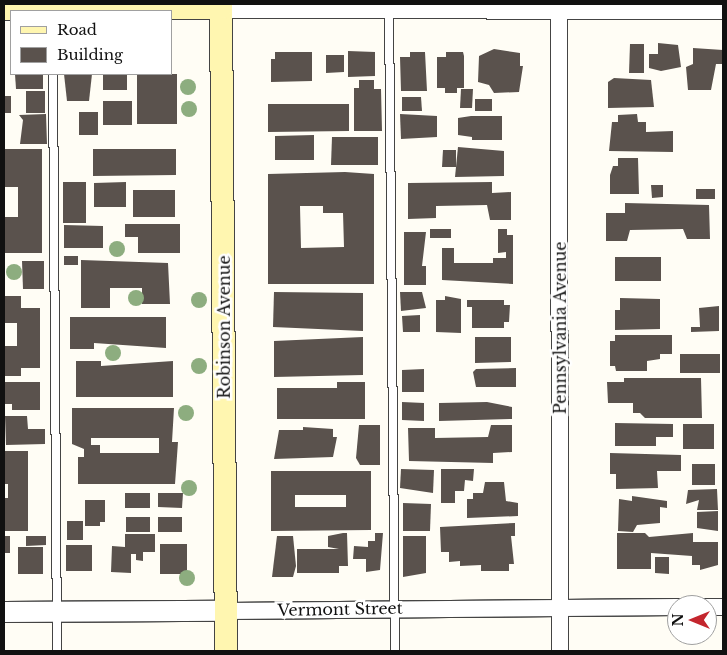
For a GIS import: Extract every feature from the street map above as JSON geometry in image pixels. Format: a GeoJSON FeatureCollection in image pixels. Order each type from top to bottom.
{"type":"FeatureCollection","features":[{"type":"Feature","properties":{"kind":"main road"},"geometry":{"type":"LineString","coordinates":[[4,9],[53,10],[221,6]]}},
{"type":"Feature","properties":{"kind":"main road","name":"Robinson Avenue"},"geometry":{"type":"LineString","coordinates":[[221,6],[226,651]]}},
{"type":"Feature","properties":{"kind":"street"},"geometry":{"type":"LineString","coordinates":[[221,6],[559,5],[723,8]]}},
{"type":"Feature","properties":{"kind":"street","name":"Pennsylvania Avenue"},"geometry":{"type":"LineString","coordinates":[[559,5],[560,651]]}},
{"type":"Feature","properties":{"kind":"street","name":"Vermont Street"},"geometry":{"type":"LineString","coordinates":[[4,612],[226,611],[395,607],[667,607]]}},
{"type":"Feature","properties":{"kind":"lane"},"geometry":{"type":"LineString","coordinates":[[389,5],[395,651]]}},
{"type":"Feature","properties":{"kind":"lane"},"geometry":{"type":"LineString","coordinates":[[54,75],[58,651]]}},
{"type":"Feature","properties":{"kind":"building"},"geometry":{"type":"Polygon","coordinates":[[[658,43],[678,45],[681,67],[661,71],[649,68],[649,54],[658,54],[658,43]]]}},
{"type":"Feature","properties":{"kind":"building"},"geometry":{"type":"Polygon","coordinates":[[[630,44],[644,44],[644,73],[629,73],[630,44]]]}},
{"type":"Feature","properties":{"kind":"building"},"geometry":{"type":"Polygon","coordinates":[[[693,48],[723,50],[723,64],[716,64],[711,90],[688,90],[686,67],[693,64],[693,48]]]}},
{"type":"Feature","properties":{"kind":"building"},"geometry":{"type":"Polygon","coordinates":[[[494,49],[520,53],[520,66],[523,66],[519,92],[494,93],[489,85],[478,82],[479,56],[494,49]]]}},
{"type":"Feature","properties":{"kind":"building"},"geometry":{"type":"Polygon","coordinates":[[[348,51],[375,52],[375,76],[348,77],[348,51]]]}},
{"type":"Feature","properties":{"kind":"building"},"geometry":{"type":"Polygon","coordinates":[[[275,52],[312,52],[312,81],[271,82],[271,59],[275,59],[275,52]]]}},
{"type":"Feature","properties":{"kind":"building"},"geometry":{"type":"Polygon","coordinates":[[[410,52],[425,52],[427,91],[401,91],[400,57],[410,57],[410,52]]]}},
{"type":"Feature","properties":{"kind":"building"},"geometry":{"type":"Polygon","coordinates":[[[446,52],[463,52],[464,88],[457,88],[457,93],[445,93],[445,88],[437,88],[437,57],[446,57],[446,52]]]}},
{"type":"Feature","properties":{"kind":"building"},"geometry":{"type":"Polygon","coordinates":[[[326,55],[344,55],[344,72],[326,73],[326,55]]]}},
{"type":"Feature","properties":{"kind":"building"},"geometry":{"type":"Polygon","coordinates":[[[177,74],[177,124],[137,124],[137,75],[177,74]]]}},
{"type":"Feature","properties":{"kind":"building"},"geometry":{"type":"Polygon","coordinates":[[[15,75],[43,75],[43,89],[16,89],[15,75]]]}},
{"type":"Feature","properties":{"kind":"building"},"geometry":{"type":"Polygon","coordinates":[[[64,75],[92,75],[89,101],[67,101],[64,75]]]}},
{"type":"Feature","properties":{"kind":"building"},"geometry":{"type":"Polygon","coordinates":[[[103,75],[127,75],[127,90],[103,90],[103,75]]]}},
{"type":"Feature","properties":{"kind":"building"},"geometry":{"type":"Polygon","coordinates":[[[614,78],[651,80],[654,107],[608,108],[608,82],[614,78]]]}},
{"type":"Feature","properties":{"kind":"building"},"geometry":{"type":"Polygon","coordinates":[[[359,80],[374,80],[374,89],[381,89],[382,131],[354,131],[354,88],[359,88],[359,80]]]}},
{"type":"Feature","properties":{"kind":"building"},"geometry":{"type":"Polygon","coordinates":[[[461,89],[473,89],[472,108],[460,108],[461,89]]]}},
{"type":"Feature","properties":{"kind":"building"},"geometry":{"type":"Polygon","coordinates":[[[26,91],[45,91],[45,113],[26,113],[26,91]]]}},
{"type":"Feature","properties":{"kind":"building"},"geometry":{"type":"Polygon","coordinates":[[[4,96],[11,96],[11,113],[4,113],[4,96]]]}},
{"type":"Feature","properties":{"kind":"building"},"geometry":{"type":"Polygon","coordinates":[[[402,97],[421,97],[422,111],[402,111],[402,97]]]}},
{"type":"Feature","properties":{"kind":"building"},"geometry":{"type":"Polygon","coordinates":[[[475,99],[492,99],[492,111],[475,111],[475,99]]]}},
{"type":"Feature","properties":{"kind":"building"},"geometry":{"type":"Polygon","coordinates":[[[103,101],[132,101],[132,125],[103,125],[103,101]]]}},
{"type":"Feature","properties":{"kind":"building"},"geometry":{"type":"Polygon","coordinates":[[[268,104],[349,104],[349,131],[268,132],[268,104]]]}},
{"type":"Feature","properties":{"kind":"building"},"geometry":{"type":"Polygon","coordinates":[[[79,112],[98,112],[98,135],[79,135],[79,112]]]}},
{"type":"Feature","properties":{"kind":"building"},"geometry":{"type":"Polygon","coordinates":[[[46,114],[47,144],[20,144],[23,120],[19,115],[46,114]]]}},
{"type":"Feature","properties":{"kind":"building"},"geometry":{"type":"Polygon","coordinates":[[[400,114],[437,116],[437,137],[401,139],[400,114]]]}},
{"type":"Feature","properties":{"kind":"building"},"geometry":{"type":"Polygon","coordinates":[[[637,114],[638,122],[646,122],[646,132],[673,131],[673,152],[609,151],[612,122],[618,122],[618,115],[637,114]]]}},
{"type":"Feature","properties":{"kind":"building"},"geometry":{"type":"Polygon","coordinates":[[[502,116],[502,140],[472,140],[472,137],[458,135],[458,118],[502,116]]]}},
{"type":"Feature","properties":{"kind":"building"},"geometry":{"type":"Polygon","coordinates":[[[314,135],[314,160],[275,160],[275,136],[314,135]]]}},
{"type":"Feature","properties":{"kind":"building"},"geometry":{"type":"Polygon","coordinates":[[[332,137],[378,137],[378,165],[331,165],[332,137]]]}},
{"type":"Feature","properties":{"kind":"building"},"geometry":{"type":"Polygon","coordinates":[[[458,147],[504,151],[504,176],[455,177],[458,147]]]}},
{"type":"Feature","properties":{"kind":"building"},"geometry":{"type":"Polygon","coordinates":[[[4,149],[42,149],[42,253],[4,253],[4,217],[18,217],[18,187],[4,187],[4,149]]]}},
{"type":"Feature","properties":{"kind":"building"},"geometry":{"type":"Polygon","coordinates":[[[93,149],[176,149],[176,175],[93,176],[93,149]]]}},
{"type":"Feature","properties":{"kind":"building"},"geometry":{"type":"Polygon","coordinates":[[[443,150],[456,150],[456,167],[442,167],[443,150]]]}},
{"type":"Feature","properties":{"kind":"building"},"geometry":{"type":"Polygon","coordinates":[[[618,158],[638,158],[639,194],[610,194],[610,175],[613,166],[618,166],[618,158]]]}},
{"type":"Feature","properties":{"kind":"building"},"geometry":{"type":"Polygon","coordinates":[[[345,172],[374,174],[374,284],[268,284],[268,174],[345,172]],[[300,206],[301,248],[344,247],[343,213],[323,213],[323,206],[300,206]]]}},
{"type":"Feature","properties":{"kind":"building"},"geometry":{"type":"Polygon","coordinates":[[[63,182],[86,182],[86,223],[63,223],[63,182]]]}},
{"type":"Feature","properties":{"kind":"building"},"geometry":{"type":"Polygon","coordinates":[[[126,182],[126,207],[94,207],[94,183],[126,182]]]}},
{"type":"Feature","properties":{"kind":"building"},"geometry":{"type":"Polygon","coordinates":[[[492,182],[492,193],[511,192],[511,220],[490,220],[487,205],[436,206],[436,218],[408,219],[408,183],[492,182]]]}},
{"type":"Feature","properties":{"kind":"building"},"geometry":{"type":"Polygon","coordinates":[[[651,185],[663,185],[663,197],[652,198],[651,185]]]}},
{"type":"Feature","properties":{"kind":"building"},"geometry":{"type":"Polygon","coordinates":[[[696,189],[715,189],[715,199],[696,199],[696,189]]]}},
{"type":"Feature","properties":{"kind":"building"},"geometry":{"type":"Polygon","coordinates":[[[133,190],[175,190],[175,217],[133,217],[133,190]]]}},
{"type":"Feature","properties":{"kind":"building"},"geometry":{"type":"Polygon","coordinates":[[[625,203],[709,205],[710,239],[687,239],[683,229],[630,230],[627,241],[606,241],[606,213],[625,213],[625,203]]]}},
{"type":"Feature","properties":{"kind":"building"},"geometry":{"type":"Polygon","coordinates":[[[125,224],[180,224],[180,253],[138,253],[138,237],[125,237],[125,224]]]}},
{"type":"Feature","properties":{"kind":"building"},"geometry":{"type":"Polygon","coordinates":[[[64,225],[103,226],[103,248],[64,248],[64,225]]]}},
{"type":"Feature","properties":{"kind":"building"},"geometry":{"type":"Polygon","coordinates":[[[430,229],[451,229],[451,238],[430,238],[430,229]]]}},
{"type":"Feature","properties":{"kind":"building"},"geometry":{"type":"Polygon","coordinates":[[[498,229],[507,229],[507,235],[513,235],[513,284],[442,280],[442,248],[454,248],[454,263],[493,263],[493,258],[506,258],[506,252],[498,253],[498,229]]]}},
{"type":"Feature","properties":{"kind":"building"},"geometry":{"type":"Polygon","coordinates":[[[404,232],[426,232],[422,266],[426,266],[426,285],[404,285],[404,232]]]}},
{"type":"Feature","properties":{"kind":"building"},"geometry":{"type":"Polygon","coordinates":[[[64,256],[78,256],[78,265],[64,265],[64,256]]]}},
{"type":"Feature","properties":{"kind":"building"},"geometry":{"type":"Polygon","coordinates":[[[615,257],[661,257],[661,281],[615,281],[615,257]]]}},
{"type":"Feature","properties":{"kind":"building"},"geometry":{"type":"Polygon","coordinates":[[[81,260],[168,263],[170,304],[142,304],[142,288],[110,288],[110,308],[81,308],[81,260]]]}},
{"type":"Feature","properties":{"kind":"building"},"geometry":{"type":"Polygon","coordinates":[[[22,261],[44,261],[44,289],[23,289],[22,261]]]}},
{"type":"Feature","properties":{"kind":"building"},"geometry":{"type":"Polygon","coordinates":[[[274,292],[363,293],[363,331],[273,327],[274,292]]]}},
{"type":"Feature","properties":{"kind":"building"},"geometry":{"type":"Polygon","coordinates":[[[400,292],[422,292],[426,308],[401,311],[400,292]]]}},
{"type":"Feature","properties":{"kind":"building"},"geometry":{"type":"Polygon","coordinates":[[[4,296],[21,296],[21,308],[40,308],[40,368],[21,368],[21,376],[4,376],[4,346],[17,346],[17,323],[4,323],[4,296]]]}},
{"type":"Feature","properties":{"kind":"building"},"geometry":{"type":"Polygon","coordinates":[[[445,296],[461,299],[461,333],[436,332],[436,300],[445,300],[445,296]]]}},
{"type":"Feature","properties":{"kind":"building"},"geometry":{"type":"Polygon","coordinates":[[[620,298],[660,299],[660,329],[615,330],[615,310],[620,310],[620,298]]]}},
{"type":"Feature","properties":{"kind":"building"},"geometry":{"type":"Polygon","coordinates":[[[467,300],[504,300],[504,305],[510,305],[509,322],[504,322],[504,328],[472,328],[472,307],[467,307],[467,300]]]}},
{"type":"Feature","properties":{"kind":"building"},"geometry":{"type":"Polygon","coordinates":[[[719,306],[719,331],[691,332],[691,327],[700,327],[699,308],[719,306]]]}},
{"type":"Feature","properties":{"kind":"building"},"geometry":{"type":"Polygon","coordinates":[[[420,315],[420,332],[403,332],[402,316],[420,315]]]}},
{"type":"Feature","properties":{"kind":"building"},"geometry":{"type":"Polygon","coordinates":[[[70,317],[166,317],[166,348],[94,343],[94,349],[70,349],[70,317]]]}},
{"type":"Feature","properties":{"kind":"building"},"geometry":{"type":"Polygon","coordinates":[[[615,335],[672,335],[672,354],[660,354],[660,359],[647,361],[647,371],[616,371],[615,366],[610,366],[610,341],[615,341],[615,335]]]}},
{"type":"Feature","properties":{"kind":"building"},"geometry":{"type":"Polygon","coordinates":[[[363,337],[363,375],[274,377],[274,341],[363,337]]]}},
{"type":"Feature","properties":{"kind":"building"},"geometry":{"type":"Polygon","coordinates":[[[475,337],[511,337],[511,362],[475,363],[475,337]]]}},
{"type":"Feature","properties":{"kind":"building"},"geometry":{"type":"Polygon","coordinates":[[[680,354],[720,354],[720,373],[680,373],[680,354]]]}},
{"type":"Feature","properties":{"kind":"building"},"geometry":{"type":"Polygon","coordinates":[[[76,361],[101,361],[101,366],[173,361],[173,397],[76,397],[76,361]]]}},
{"type":"Feature","properties":{"kind":"building"},"geometry":{"type":"Polygon","coordinates":[[[516,368],[516,387],[476,387],[473,372],[476,369],[516,368]]]}},
{"type":"Feature","properties":{"kind":"building"},"geometry":{"type":"Polygon","coordinates":[[[424,369],[424,392],[402,392],[402,370],[424,369]]]}},
{"type":"Feature","properties":{"kind":"building"},"geometry":{"type":"Polygon","coordinates":[[[624,378],[701,378],[702,418],[645,418],[640,413],[633,413],[633,403],[608,403],[607,382],[624,382],[624,378]]]}},
{"type":"Feature","properties":{"kind":"building"},"geometry":{"type":"Polygon","coordinates":[[[4,382],[40,382],[40,410],[12,410],[12,404],[4,404],[4,382]]]}},
{"type":"Feature","properties":{"kind":"building"},"geometry":{"type":"Polygon","coordinates":[[[337,382],[365,382],[365,419],[277,419],[277,388],[337,388],[337,382]]]}},
{"type":"Feature","properties":{"kind":"building"},"geometry":{"type":"Polygon","coordinates":[[[402,402],[424,403],[424,421],[402,420],[402,402]]]}},
{"type":"Feature","properties":{"kind":"building"},"geometry":{"type":"Polygon","coordinates":[[[487,402],[512,407],[512,419],[439,421],[439,403],[487,402]]]}},
{"type":"Feature","properties":{"kind":"building"},"geometry":{"type":"Polygon","coordinates":[[[72,408],[174,408],[172,442],[178,442],[175,484],[78,484],[78,457],[84,457],[84,449],[72,444],[72,408]],[[91,438],[91,445],[100,445],[100,453],[159,453],[159,438],[91,438]]]}},
{"type":"Feature","properties":{"kind":"building"},"geometry":{"type":"Polygon","coordinates":[[[5,416],[27,416],[28,429],[45,429],[45,444],[6,445],[5,416]]]}},
{"type":"Feature","properties":{"kind":"building"},"geometry":{"type":"Polygon","coordinates":[[[615,423],[673,424],[673,437],[656,437],[656,446],[615,446],[615,423]]]}},
{"type":"Feature","properties":{"kind":"building"},"geometry":{"type":"Polygon","coordinates":[[[683,424],[714,424],[714,449],[683,449],[683,424]]]}},
{"type":"Feature","properties":{"kind":"building"},"geometry":{"type":"Polygon","coordinates":[[[359,425],[380,425],[380,465],[360,465],[356,458],[359,425]]]}},
{"type":"Feature","properties":{"kind":"building"},"geometry":{"type":"Polygon","coordinates":[[[491,425],[512,425],[512,452],[493,453],[493,463],[409,461],[408,428],[435,428],[435,438],[488,437],[491,425]]]}},
{"type":"Feature","properties":{"kind":"building"},"geometry":{"type":"Polygon","coordinates":[[[303,427],[333,429],[333,437],[337,437],[333,457],[274,459],[279,430],[303,430],[303,427]]]}},
{"type":"Feature","properties":{"kind":"building"},"geometry":{"type":"Polygon","coordinates":[[[4,451],[28,451],[28,531],[4,531],[4,498],[8,498],[8,484],[4,484],[4,451]]]}},
{"type":"Feature","properties":{"kind":"building"},"geometry":{"type":"Polygon","coordinates":[[[610,453],[681,455],[681,471],[657,471],[658,488],[616,489],[616,474],[610,474],[610,453]]]}},
{"type":"Feature","properties":{"kind":"building"},"geometry":{"type":"Polygon","coordinates":[[[692,464],[715,464],[715,485],[692,485],[692,464]]]}},
{"type":"Feature","properties":{"kind":"building"},"geometry":{"type":"Polygon","coordinates":[[[401,469],[434,470],[433,493],[400,488],[401,469]]]}},
{"type":"Feature","properties":{"kind":"building"},"geometry":{"type":"Polygon","coordinates":[[[441,469],[474,469],[473,481],[465,480],[464,491],[455,491],[455,503],[441,503],[441,469]]]}},
{"type":"Feature","properties":{"kind":"building"},"geometry":{"type":"Polygon","coordinates":[[[271,471],[371,471],[371,530],[271,531],[271,471]],[[295,495],[295,507],[346,507],[346,495],[295,495]]]}},
{"type":"Feature","properties":{"kind":"building"},"geometry":{"type":"Polygon","coordinates":[[[485,482],[504,482],[506,501],[518,503],[518,516],[467,518],[467,499],[473,499],[473,493],[483,493],[485,482]]]}},
{"type":"Feature","properties":{"kind":"building"},"geometry":{"type":"Polygon","coordinates":[[[717,489],[718,510],[697,510],[699,500],[686,504],[688,490],[717,489]]]}},
{"type":"Feature","properties":{"kind":"building"},"geometry":{"type":"Polygon","coordinates":[[[125,493],[150,493],[150,508],[125,508],[125,493]]]}},
{"type":"Feature","properties":{"kind":"building"},"geometry":{"type":"Polygon","coordinates":[[[158,493],[183,493],[182,508],[158,507],[158,493]]]}},
{"type":"Feature","properties":{"kind":"building"},"geometry":{"type":"Polygon","coordinates":[[[632,496],[667,501],[667,508],[660,507],[660,523],[637,525],[633,532],[618,531],[619,499],[632,501],[632,496]]]}},
{"type":"Feature","properties":{"kind":"building"},"geometry":{"type":"Polygon","coordinates":[[[85,500],[105,500],[105,522],[100,522],[100,526],[85,526],[85,500]]]}},
{"type":"Feature","properties":{"kind":"building"},"geometry":{"type":"Polygon","coordinates":[[[403,503],[431,504],[430,531],[403,531],[403,503]]]}},
{"type":"Feature","properties":{"kind":"building"},"geometry":{"type":"Polygon","coordinates":[[[718,511],[718,531],[697,528],[697,512],[718,511]]]}},
{"type":"Feature","properties":{"kind":"building"},"geometry":{"type":"Polygon","coordinates":[[[126,517],[150,517],[150,532],[126,532],[126,517]]]}},
{"type":"Feature","properties":{"kind":"building"},"geometry":{"type":"Polygon","coordinates":[[[158,517],[182,517],[182,532],[158,532],[158,517]]]}},
{"type":"Feature","properties":{"kind":"building"},"geometry":{"type":"Polygon","coordinates":[[[67,521],[83,521],[83,540],[67,540],[67,521]]]}},
{"type":"Feature","properties":{"kind":"building"},"geometry":{"type":"Polygon","coordinates":[[[515,523],[515,536],[511,536],[514,564],[509,564],[509,571],[481,571],[481,565],[460,566],[460,561],[449,562],[449,552],[441,552],[440,527],[515,523]]]}},
{"type":"Feature","properties":{"kind":"building"},"geometry":{"type":"Polygon","coordinates":[[[347,533],[348,566],[339,566],[339,573],[297,573],[297,549],[339,549],[328,547],[328,536],[347,533]]]}},
{"type":"Feature","properties":{"kind":"building"},"geometry":{"type":"Polygon","coordinates":[[[375,533],[383,533],[380,570],[366,572],[366,559],[353,559],[354,546],[368,547],[368,541],[375,541],[375,533]]]}},
{"type":"Feature","properties":{"kind":"building"},"geometry":{"type":"Polygon","coordinates":[[[617,533],[645,533],[649,537],[693,533],[693,542],[718,542],[718,565],[700,570],[700,565],[692,565],[692,556],[651,553],[651,569],[617,569],[617,533]]]}},
{"type":"Feature","properties":{"kind":"building"},"geometry":{"type":"Polygon","coordinates":[[[125,534],[155,534],[155,552],[143,552],[143,561],[136,560],[136,554],[131,554],[131,573],[111,572],[112,546],[125,547],[125,534]]]}},
{"type":"Feature","properties":{"kind":"building"},"geometry":{"type":"Polygon","coordinates":[[[4,536],[10,536],[10,553],[4,553],[4,536]]]}},
{"type":"Feature","properties":{"kind":"building"},"geometry":{"type":"Polygon","coordinates":[[[26,536],[46,536],[46,545],[26,546],[26,536]]]}},
{"type":"Feature","properties":{"kind":"building"},"geometry":{"type":"Polygon","coordinates":[[[277,536],[293,536],[296,566],[293,577],[272,577],[277,536]]]}},
{"type":"Feature","properties":{"kind":"building"},"geometry":{"type":"Polygon","coordinates":[[[403,536],[426,536],[426,573],[403,577],[403,536]]]}},
{"type":"Feature","properties":{"kind":"building"},"geometry":{"type":"Polygon","coordinates":[[[160,544],[187,544],[187,574],[160,574],[160,544]]]}},
{"type":"Feature","properties":{"kind":"building"},"geometry":{"type":"Polygon","coordinates":[[[66,545],[92,545],[92,571],[66,571],[66,545]]]}},
{"type":"Feature","properties":{"kind":"building"},"geometry":{"type":"Polygon","coordinates":[[[18,547],[43,547],[43,574],[18,574],[18,547]]]}},
{"type":"Feature","properties":{"kind":"building"},"geometry":{"type":"Polygon","coordinates":[[[655,557],[669,557],[669,574],[655,573],[655,557]]]}}]}
